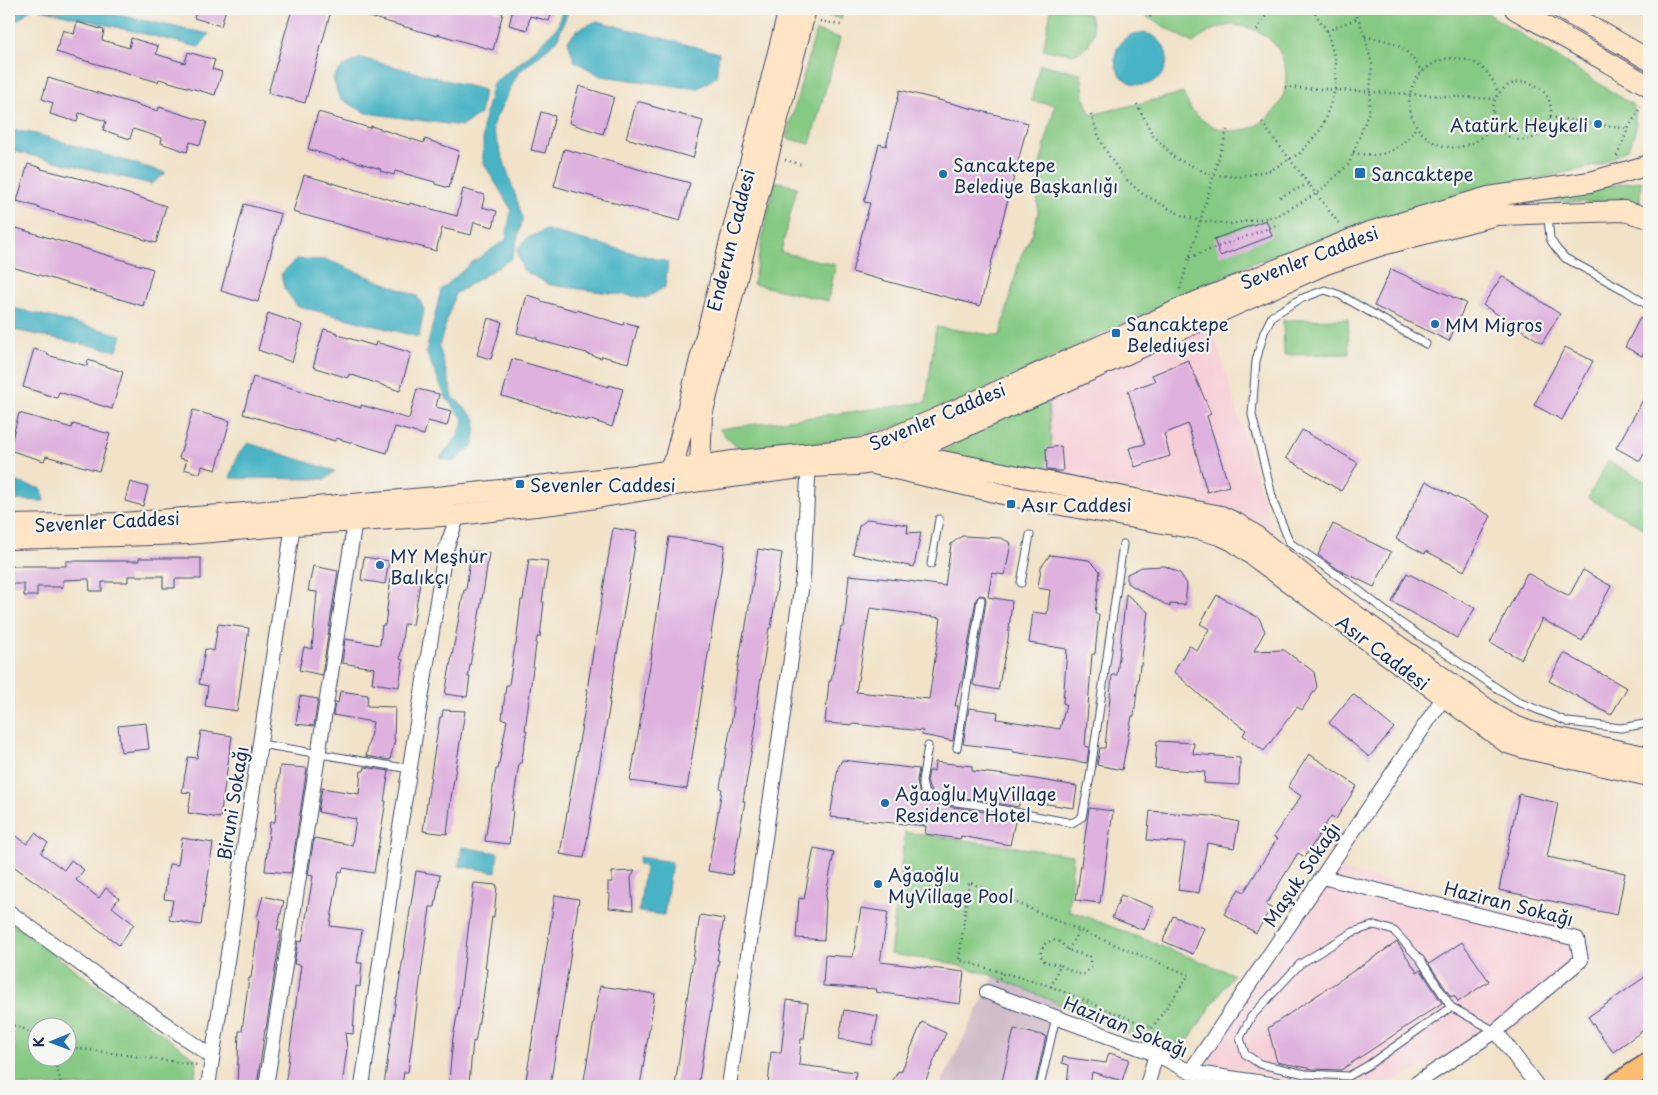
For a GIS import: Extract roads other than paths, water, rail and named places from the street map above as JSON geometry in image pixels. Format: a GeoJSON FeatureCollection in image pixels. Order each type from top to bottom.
{"type":"FeatureCollection","features":[{"type":"Feature","properties":{"kind":"main road"},"geometry":{"type":"LineString","coordinates":[[1515,9],[1649,86]]}},
{"type":"Feature","properties":{"kind":"main road"},"geometry":{"type":"LineString","coordinates":[[1561,9],[1649,60]]}},
{"type":"Feature","properties":{"kind":"main road","name":"Enderun Caddesi"},"geometry":{"type":"LineString","coordinates":[[700,473],[702,415],[800,12]]}},
{"type":"Feature","properties":{"kind":"main road","name":"Enderun Caddesi"},"geometry":{"type":"LineString","coordinates":[[668,470],[675,458],[800,12]]}},
{"type":"Feature","properties":{"kind":"main road","name":"Sevenler Caddesi"},"geometry":{"type":"LineString","coordinates":[[9,539],[188,534],[293,525],[458,515],[578,501],[700,473],[809,460],[864,448],[874,454],[1186,306],[1369,232],[1488,197],[1590,182],[1649,165]]}},
{"type":"Feature","properties":{"kind":"main road","name":"Sevenler Caddesi"},"geometry":{"type":"LineString","coordinates":[[905,454],[1326,264],[1382,245],[1496,215],[1624,211],[1649,218]]}},
{"type":"Feature","properties":{"kind":"main road"},"geometry":{"type":"LineString","coordinates":[[702,415],[713,443],[720,454],[733,461]]}},
{"type":"Feature","properties":{"kind":"main road","name":"Asır Caddesi"},"geometry":{"type":"LineString","coordinates":[[874,454],[905,454],[1221,516],[1252,533],[1449,691],[1508,743],[1649,776]]}},
{"type":"Feature","properties":{"kind":"main road","name":"Asır Caddesi"},"geometry":{"type":"LineString","coordinates":[[874,454],[1016,497],[1220,534],[1233,541],[1449,691],[1515,726],[1531,732],[1649,757]]}},
{"type":"Feature","properties":{"kind":"main road","name":"Sevenler Caddesi"},"geometry":{"type":"LineString","coordinates":[[9,525],[123,523],[437,497],[577,483],[668,470],[700,473],[733,461],[809,460]]}},
{"type":"Feature","properties":{"kind":"main road"},"geometry":{"type":"LineString","coordinates":[[1615,1086],[1649,1064]]}},
{"type":"Feature","properties":{"kind":"street"},"geometry":{"type":"LineString","coordinates":[[729,1086],[803,576],[809,460]]}},
{"type":"Feature","properties":{"kind":"street"},"geometry":{"type":"LineString","coordinates":[[362,1086],[445,552],[458,515]]}},
{"type":"Feature","properties":{"kind":"street"},"geometry":{"type":"LineString","coordinates":[[266,1086],[356,521]]}},
{"type":"Feature","properties":{"kind":"street","name":"Biruni Sokağı"},"geometry":{"type":"LineString","coordinates":[[208,1086],[293,525]]}},
{"type":"Feature","properties":{"kind":"street","name":"Maşuk Sokağı"},"geometry":{"type":"LineString","coordinates":[[1190,1072],[1449,691]]}},
{"type":"Feature","properties":{"kind":"street","name":"Haziran Sokağı"},"geometry":{"type":"LineString","coordinates":[[1322,877],[1577,939],[1581,960],[1496,1031],[1412,1086]]}},
{"type":"Feature","properties":{"kind":"street"},"geometry":{"type":"LineString","coordinates":[[9,912],[211,1062]]}},
{"type":"Feature","properties":{"kind":"street","name":"Haziran Sokağı"},"geometry":{"type":"LineString","coordinates":[[987,992],[1156,1054],[1190,1072],[1284,1086]]}},
{"type":"Feature","properties":{"kind":"street"},"geometry":{"type":"LineString","coordinates":[[1496,1031],[1537,1086]]}},
{"type":"Feature","properties":{"kind":"street"},"geometry":{"type":"LineString","coordinates":[[1147,1086],[1156,1054]]}},
{"type":"Feature","properties":{"kind":"lane"},"geometry":{"type":"LineString","coordinates":[[1547,213],[1550,240],[1565,258],[1626,291],[1649,306]]}},
{"type":"Feature","properties":{"kind":"lane"},"geometry":{"type":"LineString","coordinates":[[1426,344],[1340,295],[1325,290],[1300,299],[1272,316],[1264,332],[1256,361],[1252,415],[1274,504],[1290,543],[1352,585],[1398,621],[1516,702],[1568,722],[1620,728],[1649,722]]}},
{"type":"Feature","properties":{"kind":"lane"},"geometry":{"type":"LineString","coordinates":[[931,564],[939,519]]}},
{"type":"Feature","properties":{"kind":"lane"},"geometry":{"type":"LineString","coordinates":[[1021,583],[1030,535]]}},
{"type":"Feature","properties":{"kind":"lane"},"geometry":{"type":"LineString","coordinates":[[928,746],[922,781],[924,791],[932,799],[979,805],[1072,823],[1082,817],[1090,777],[1123,544]]}},
{"type":"Feature","properties":{"kind":"lane"},"geometry":{"type":"LineString","coordinates":[[957,748],[981,600]]}},
{"type":"Feature","properties":{"kind":"lane"},"geometry":{"type":"LineString","coordinates":[[260,744],[410,768]]}},
{"type":"Feature","properties":{"kind":"lane"},"geometry":{"type":"LineString","coordinates":[[1451,1007],[1367,1066],[1348,1076],[1305,1074],[1260,1064],[1245,1054],[1240,1038],[1251,1017],[1300,964],[1353,932],[1375,925],[1394,931],[1420,959],[1451,1007],[1496,1031]]}},
{"type":"Feature","properties":{"kind":"lane"},"geometry":{"type":"LineString","coordinates":[[1040,1086],[1056,1017]]}},
{"type":"Feature","properties":{"kind":"water"},"geometry":{"type":"Polygon","coordinates":[[[9,9],[31,9],[9,27],[9,9]]]}},
{"type":"Feature","properties":{"kind":"water"},"geometry":{"type":"Polygon","coordinates":[[[40,9],[94,9],[209,34],[199,47],[40,9]]]}},
{"type":"Feature","properties":{"kind":"water"},"geometry":{"type":"Polygon","coordinates":[[[562,9],[569,9],[557,40],[518,73],[492,126],[523,218],[512,258],[455,294],[439,346],[453,397],[476,419],[474,445],[453,462],[440,458],[458,436],[464,420],[446,398],[426,352],[441,290],[471,263],[506,240],[511,209],[483,162],[483,124],[493,83],[526,58],[558,26],[562,9]]]}},
{"type":"Feature","properties":{"kind":"water"},"geometry":{"type":"Polygon","coordinates":[[[597,21],[719,53],[716,77],[697,89],[601,76],[574,61],[568,41],[577,30],[597,21]]]}},
{"type":"Feature","properties":{"kind":"water"},"geometry":{"type":"Polygon","coordinates":[[[1136,33],[1146,33],[1160,40],[1167,54],[1167,64],[1160,78],[1146,85],[1136,85],[1126,81],[1119,74],[1115,64],[1115,54],[1119,44],[1126,37],[1136,33]]]}},
{"type":"Feature","properties":{"kind":"water"},"geometry":{"type":"Polygon","coordinates":[[[361,58],[484,90],[480,114],[462,126],[366,113],[339,98],[333,78],[342,67],[361,58]]]}},
{"type":"Feature","properties":{"kind":"water"},"geometry":{"type":"Polygon","coordinates":[[[9,129],[36,134],[166,173],[151,184],[9,150],[9,129]]]}},
{"type":"Feature","properties":{"kind":"water"},"geometry":{"type":"Polygon","coordinates":[[[546,230],[668,262],[665,287],[646,298],[550,285],[523,270],[517,250],[526,239],[546,230]]]}},
{"type":"Feature","properties":{"kind":"water"},"geometry":{"type":"Polygon","coordinates":[[[296,259],[327,260],[417,296],[424,309],[419,337],[297,306],[284,288],[281,274],[296,259]]]}},
{"type":"Feature","properties":{"kind":"water"},"geometry":{"type":"Polygon","coordinates":[[[9,307],[122,335],[117,351],[9,329],[9,307]]]}},
{"type":"Feature","properties":{"kind":"water"},"geometry":{"type":"Polygon","coordinates":[[[248,443],[335,471],[326,479],[230,478],[238,454],[248,443]]]}},
{"type":"Feature","properties":{"kind":"water"},"geometry":{"type":"Polygon","coordinates":[[[9,480],[42,489],[44,501],[9,500],[9,480]]]}},
{"type":"Feature","properties":{"kind":"water"},"geometry":{"type":"Polygon","coordinates":[[[462,847],[498,853],[496,872],[459,866],[462,847]]]}},
{"type":"Feature","properties":{"kind":"water"},"geometry":{"type":"Polygon","coordinates":[[[639,857],[672,862],[664,915],[639,912],[645,866],[638,864],[639,857]]]}},
{"type":"Feature","properties":{"kind":"place","name":"Atatürk Heykeli"},"geometry":{"type":"Point","coordinates":[1598,124]}},
{"type":"Feature","properties":{"kind":"place","name":"Sancaktepe"},"geometry":{"type":"Point","coordinates":[1360,173]}},
{"type":"Feature","properties":{"kind":"place","name":"Sancaktepe Belediye Başkanlığı"},"geometry":{"type":"Point","coordinates":[943,174]}},
{"type":"Feature","properties":{"kind":"place","name":"MM Migros"},"geometry":{"type":"Point","coordinates":[1435,324]}},
{"type":"Feature","properties":{"kind":"place","name":"Sancaktepe Belediyesi"},"geometry":{"type":"Point","coordinates":[1116,333]}},
{"type":"Feature","properties":{"kind":"place","name":"Sevenler Caddesi"},"geometry":{"type":"Point","coordinates":[520,484]}},
{"type":"Feature","properties":{"kind":"place","name":"Asır Caddesi"},"geometry":{"type":"Point","coordinates":[1011,504]}},
{"type":"Feature","properties":{"kind":"place","name":"MY Meşhur Balıkçı"},"geometry":{"type":"Point","coordinates":[380,565]}},
{"type":"Feature","properties":{"kind":"place","name":"Ağaoğlu MyVillage Residence Hotel"},"geometry":{"type":"Point","coordinates":[885,803]}},
{"type":"Feature","properties":{"kind":"place","name":"Ağaoğlu MyVillage Pool"},"geometry":{"type":"Point","coordinates":[878,884]}}]}
